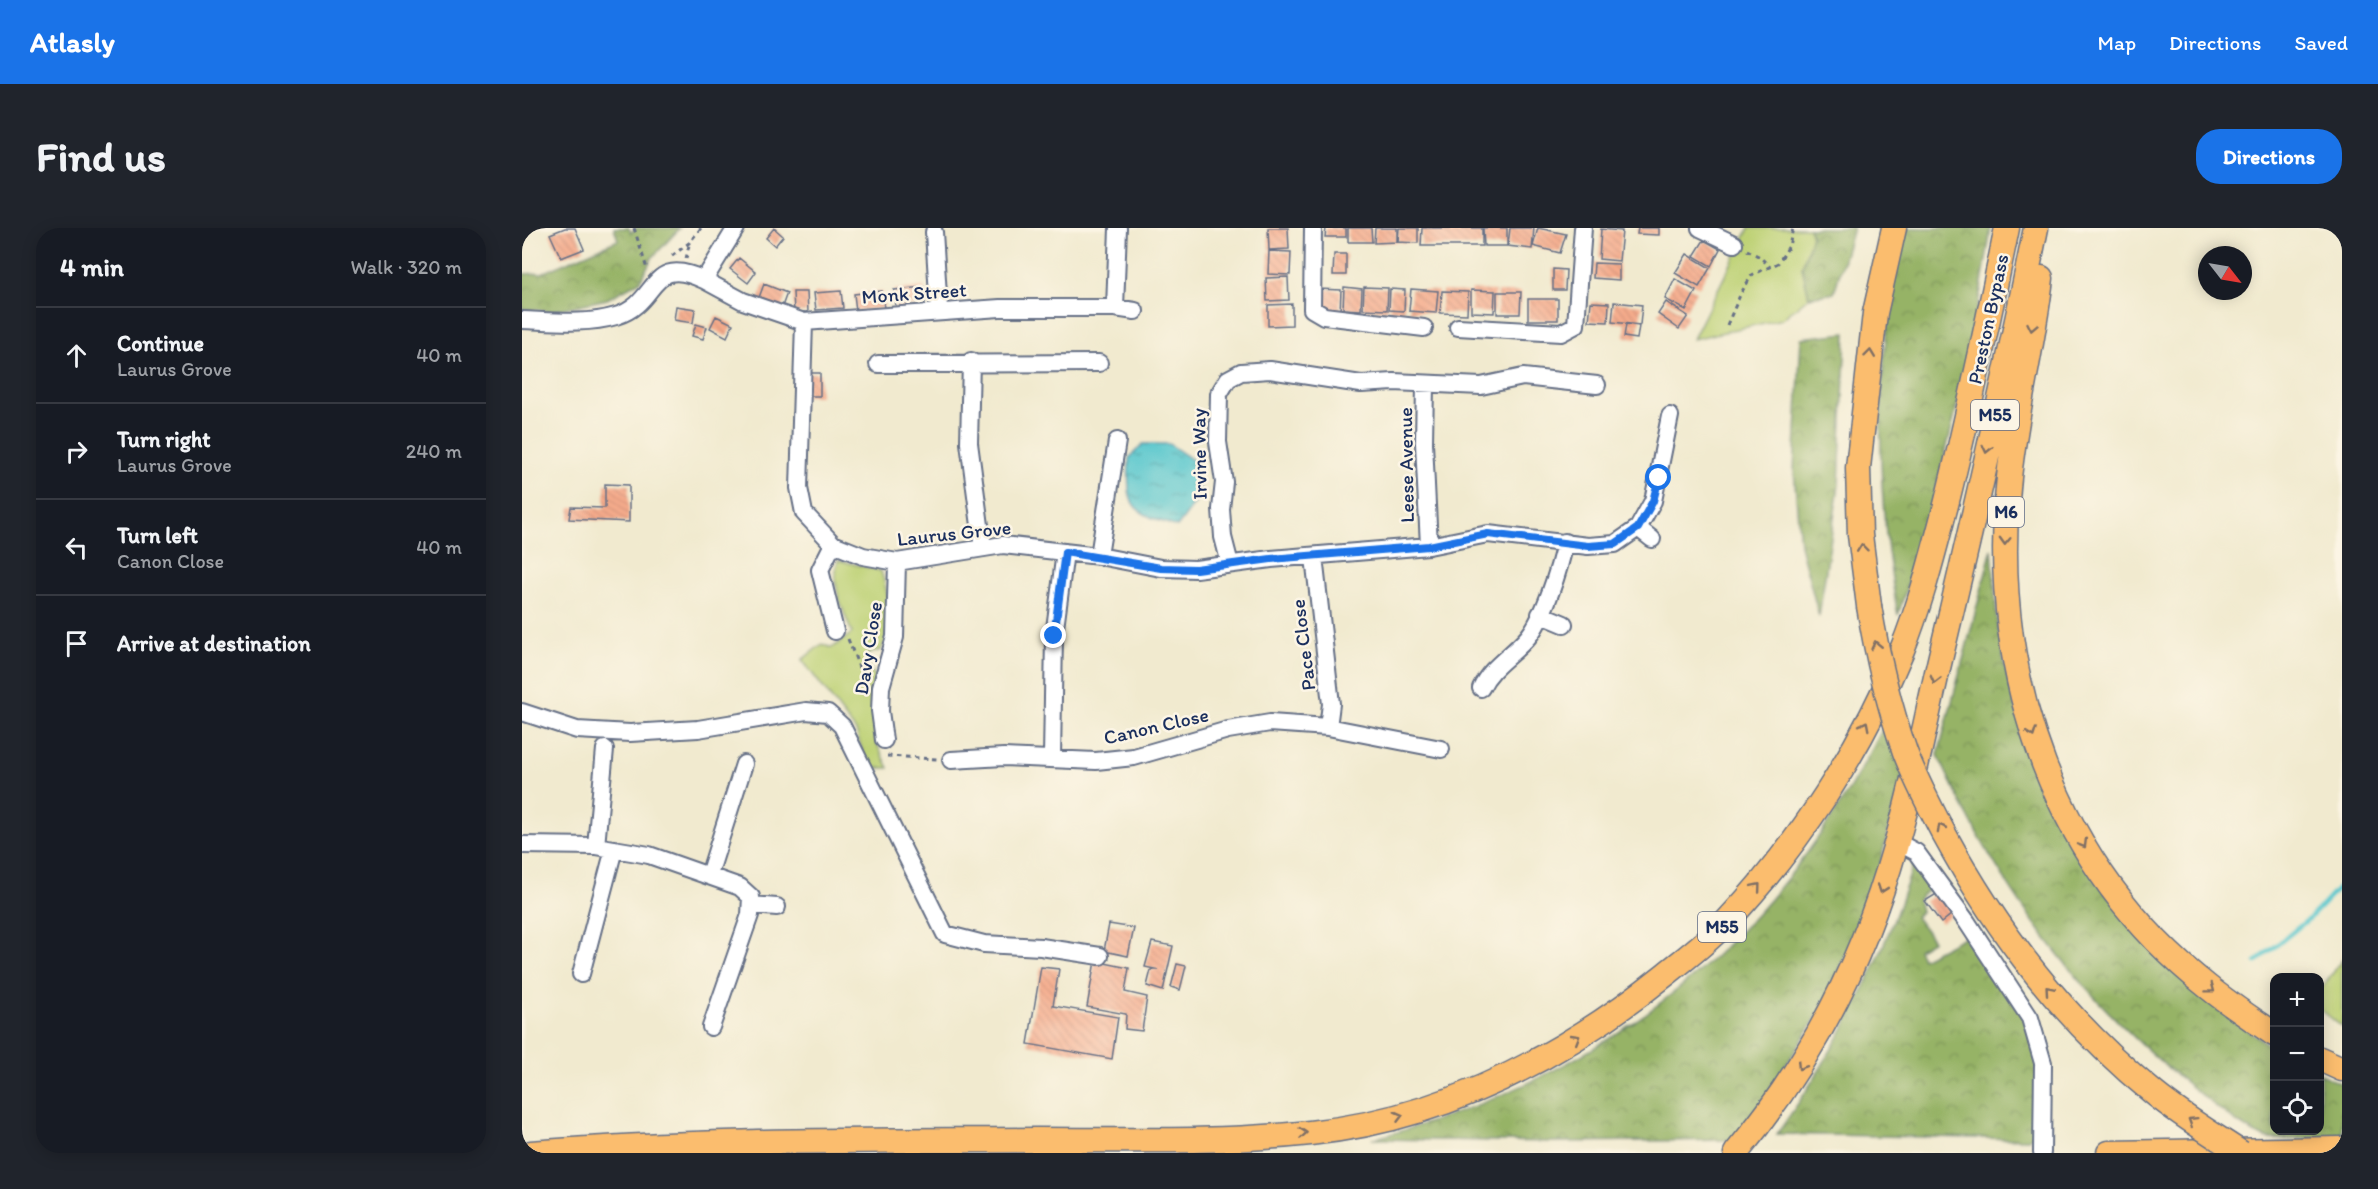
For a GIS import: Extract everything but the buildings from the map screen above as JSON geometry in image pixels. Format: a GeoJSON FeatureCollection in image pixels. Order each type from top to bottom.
{"type":"FeatureCollection","features":[{"type":"Feature","properties":{"kind":"highway"},"geometry":{"type":"LineString","coordinates":[[1894,228],[1875,313],[1858,468],[1860,535],[1869,606],[1876,645],[1905,751],[1928,805],[1972,886],[2002,932],[2058,1001],[2127,1070],[2181,1114],[2241,1153]]}},
{"type":"Feature","properties":{"kind":"highway","name":"Preston Bypass"},"geometry":{"type":"LineString","coordinates":[[531,1153],[692,1144],[1257,1137],[1331,1130],[1426,1109],[1494,1084],[1573,1040],[1639,996],[1703,945],[1758,887],[1810,818],[1864,728],[1901,652],[1934,549],[1960,447],[2007,228]]}},
{"type":"Feature","properties":{"kind":"highway","name":"Preston Bypass"},"geometry":{"type":"LineString","coordinates":[[1897,842],[1953,603],[2036,228]]}},
{"type":"Feature","properties":{"kind":"highway","name":"M6"},"geometry":{"type":"LineString","coordinates":[[2046,228],[2040,290],[2012,449],[2006,519],[2004,572],[2008,619],[2027,720],[2056,792],[2080,839],[2110,884],[2155,937],[2200,980],[2270,1031]]}},
{"type":"Feature","properties":{"kind":"highway","name":"M55"},"geometry":{"type":"LineString","coordinates":[[1736,1153],[1794,1076],[1821,1033],[1867,933],[1897,842]]}},
{"type":"Feature","properties":{"kind":"highway"},"geometry":{"type":"LineString","coordinates":[[2324,1061],[2342,1069]]}},
{"type":"Feature","properties":{"kind":"highway"},"geometry":{"type":"LineString","coordinates":[[2109,1153],[2342,1149]]}},
{"type":"Feature","properties":{"kind":"street"},"geometry":{"type":"LineString","coordinates":[[704,280],[736,228]]}},
{"type":"Feature","properties":{"kind":"street"},"geometry":{"type":"LineString","coordinates":[[1115,308],[1118,228]]}},
{"type":"Feature","properties":{"kind":"street"},"geometry":{"type":"LineString","coordinates":[[1313,228],[1312,309],[1324,316],[1424,328]]}},
{"type":"Feature","properties":{"kind":"street"},"geometry":{"type":"LineString","coordinates":[[1458,327],[1561,333],[1576,325],[1583,228]]}},
{"type":"Feature","properties":{"kind":"street"},"geometry":{"type":"LineString","coordinates":[[1700,228],[1734,244]]}},
{"type":"Feature","properties":{"kind":"street"},"geometry":{"type":"LineString","coordinates":[[933,232],[939,311]]}},
{"type":"Feature","properties":{"kind":"street","name":"Monk Street"},"geometry":{"type":"LineString","coordinates":[[522,320],[582,322],[616,316],[638,305],[662,277],[675,270],[686,271],[743,301],[804,322],[1000,308],[1115,308],[1135,311]]}},
{"type":"Feature","properties":{"kind":"street","name":"Laurus Grove"},"geometry":{"type":"LineString","coordinates":[[804,322],[799,488],[804,513],[832,544],[863,556],[897,561],[1003,545],[1099,556],[1161,568],[1196,569],[1429,546],[1488,534],[1588,546],[1615,544],[1638,528],[1653,501],[1670,416]]}},
{"type":"Feature","properties":{"kind":"street"},"geometry":{"type":"LineString","coordinates":[[971,362],[969,443],[983,548]]}},
{"type":"Feature","properties":{"kind":"street"},"geometry":{"type":"LineString","coordinates":[[878,364],[1099,363]]}},
{"type":"Feature","properties":{"kind":"street","name":"Irvine Way"},"geometry":{"type":"LineString","coordinates":[[1230,564],[1222,518],[1224,482],[1218,442],[1219,394],[1228,380],[1241,372],[1270,370],[1295,375]]}},
{"type":"Feature","properties":{"kind":"street","name":"Leese Avenue"},"geometry":{"type":"LineString","coordinates":[[1295,375],[1361,384],[1394,382],[1481,386],[1523,377],[1597,385]]}},
{"type":"Feature","properties":{"kind":"street","name":"Leese Avenue"},"geometry":{"type":"LineString","coordinates":[[1425,384],[1424,443],[1429,546]]}},
{"type":"Feature","properties":{"kind":"street"},"geometry":{"type":"LineString","coordinates":[[1099,556],[1118,441]]}},
{"type":"Feature","properties":{"kind":"street"},"geometry":{"type":"LineString","coordinates":[[1638,528],[1652,539]]}},
{"type":"Feature","properties":{"kind":"street"},"geometry":{"type":"LineString","coordinates":[[1481,688],[1486,676],[1530,636],[1558,575],[1565,542]]}},
{"type":"Feature","properties":{"kind":"street"},"geometry":{"type":"LineString","coordinates":[[832,544],[820,570],[835,631]]}},
{"type":"Feature","properties":{"kind":"street"},"geometry":{"type":"LineString","coordinates":[[1052,758],[1054,636],[1065,552]]}},
{"type":"Feature","properties":{"kind":"street","name":"Pace Close"},"geometry":{"type":"LineString","coordinates":[[1314,557],[1331,704],[1328,727]]}},
{"type":"Feature","properties":{"kind":"street","name":"Davy Close"},"geometry":{"type":"LineString","coordinates":[[884,740],[880,711],[882,687],[895,637],[897,561]]}},
{"type":"Feature","properties":{"kind":"street"},"geometry":{"type":"LineString","coordinates":[[1540,614],[1564,624]]}},
{"type":"Feature","properties":{"kind":"street"},"geometry":{"type":"LineString","coordinates":[[522,712],[577,730],[630,733],[698,729],[806,711],[828,713],[842,726],[945,934],[984,944],[1041,947],[1100,956]]}},
{"type":"Feature","properties":{"kind":"street","name":"Canon Close"},"geometry":{"type":"LineString","coordinates":[[951,760],[1052,758],[1096,762],[1134,757],[1227,730],[1270,723],[1328,727]]}},
{"type":"Feature","properties":{"kind":"street"},"geometry":{"type":"LineString","coordinates":[[1328,727],[1441,749]]}},
{"type":"Feature","properties":{"kind":"street"},"geometry":{"type":"LineString","coordinates":[[596,846],[605,749]]}},
{"type":"Feature","properties":{"kind":"street"},"geometry":{"type":"LineString","coordinates":[[709,875],[744,764]]}},
{"type":"Feature","properties":{"kind":"street"},"geometry":{"type":"LineString","coordinates":[[1897,842],[1916,852],[1967,922],[2030,1018],[2043,1063],[2042,1153]]}},
{"type":"Feature","properties":{"kind":"street"},"geometry":{"type":"LineString","coordinates":[[522,845],[596,846],[649,855],[740,887],[751,897],[750,915],[731,996],[711,1027]]}},
{"type":"Feature","properties":{"kind":"street"},"geometry":{"type":"LineString","coordinates":[[581,975],[614,849]]}},
{"type":"Feature","properties":{"kind":"street"},"geometry":{"type":"LineString","coordinates":[[751,905],[777,907]]}},
{"type":"Feature","properties":{"kind":"path"},"geometry":{"type":"LineString","coordinates":[[634,228],[646,268],[651,274]]}},
{"type":"Feature","properties":{"kind":"path"},"geometry":{"type":"LineString","coordinates":[[672,256],[689,243],[700,228]]}},
{"type":"Feature","properties":{"kind":"path"},"geometry":{"type":"LineString","coordinates":[[1727,325],[1752,275],[1778,263],[1789,246],[1793,228]]}},
{"type":"Feature","properties":{"kind":"path"},"geometry":{"type":"LineString","coordinates":[[1734,244],[1760,257],[1770,267]]}},
{"type":"Feature","properties":{"kind":"green space"},"geometry":{"type":"Polygon","coordinates":[[[614,228],[629,228],[631,233],[636,228],[680,228],[652,258],[640,281],[607,299],[552,311],[522,309],[522,274],[542,273],[618,240],[614,228]]]}},
{"type":"Feature","properties":{"kind":"green space"},"geometry":{"type":"Polygon","coordinates":[[[1749,228],[1809,228],[1812,236],[1802,267],[1809,297],[1782,319],[1693,339],[1749,228]]]}},
{"type":"Feature","properties":{"kind":"green space"},"geometry":{"type":"Polygon","coordinates":[[[1809,228],[1853,228],[1834,293],[1809,297],[1802,267],[1812,236],[1809,228]]]}},
{"type":"Feature","properties":{"kind":"green space"},"geometry":{"type":"Polygon","coordinates":[[[1904,228],[1991,228],[1974,326],[1953,423],[1941,472],[1898,615],[1884,517],[1881,422],[1887,326],[1904,228]]]}},
{"type":"Feature","properties":{"kind":"green space"},"geometry":{"type":"Polygon","coordinates":[[[1846,333],[1839,485],[1819,616],[1800,545],[1794,470],[1801,338],[1846,333]]]}},
{"type":"Feature","properties":{"kind":"green space"},"geometry":{"type":"Polygon","coordinates":[[[1992,549],[1997,622],[2003,658],[2011,693],[2033,763],[2202,997],[2270,1046],[2270,1135],[2324,1135],[2324,1076],[2342,1084],[2342,1135],[2271,1139],[2255,1134],[2190,1086],[2149,1052],[2076,976],[2044,936],[1986,849],[1938,755],[1992,549]]]}},
{"type":"Feature","properties":{"kind":"green space"},"geometry":{"type":"Polygon","coordinates":[[[838,560],[881,571],[886,590],[889,611],[888,632],[881,650],[868,654],[866,664],[877,678],[876,742],[889,768],[868,768],[856,731],[802,660],[822,644],[832,648],[852,633],[837,588],[838,560]]]}},
{"type":"Feature","properties":{"kind":"green space"},"geometry":{"type":"Polygon","coordinates":[[[1886,722],[1904,771],[1873,890],[1825,1004],[1738,1140],[1554,1142],[1372,1139],[1457,1113],[1537,1079],[1610,1038],[1677,990],[1738,934],[1793,871],[1843,800],[1886,722]]]}},
{"type":"Feature","properties":{"kind":"green space"},"geometry":{"type":"Polygon","coordinates":[[[1914,862],[1933,886],[1918,899],[1921,912],[1916,917],[1933,940],[1918,949],[1922,959],[1968,935],[2028,1023],[2040,1069],[2035,1134],[2028,1139],[1777,1134],[1820,1070],[1857,1003],[1888,934],[1914,862]]]}},
{"type":"Feature","properties":{"kind":"green space"},"geometry":{"type":"Polygon","coordinates":[[[2342,960],[2342,1027],[2324,1012],[2324,985],[2342,960]]]}},
{"type":"Feature","properties":{"kind":"water"},"geometry":{"type":"Polygon","coordinates":[[[1143,444],[1169,444],[1194,461],[1201,495],[1177,527],[1140,511],[1131,498],[1129,458],[1143,444]]]}},
{"type":"Feature","properties":{"kind":"waterway"},"geometry":{"type":"LineString","coordinates":[[2256,962],[2311,917],[2342,884]]}},
{"type":"Feature","properties":{"kind":"route"},"geometry":{"type":"LineString","coordinates":[[1054,636],[1065,552],[1161,568],[1196,569],[1271,559],[1429,546],[1488,534],[1520,536],[1588,546],[1615,544],[1638,528],[1653,501],[1659,478]]}}]}
